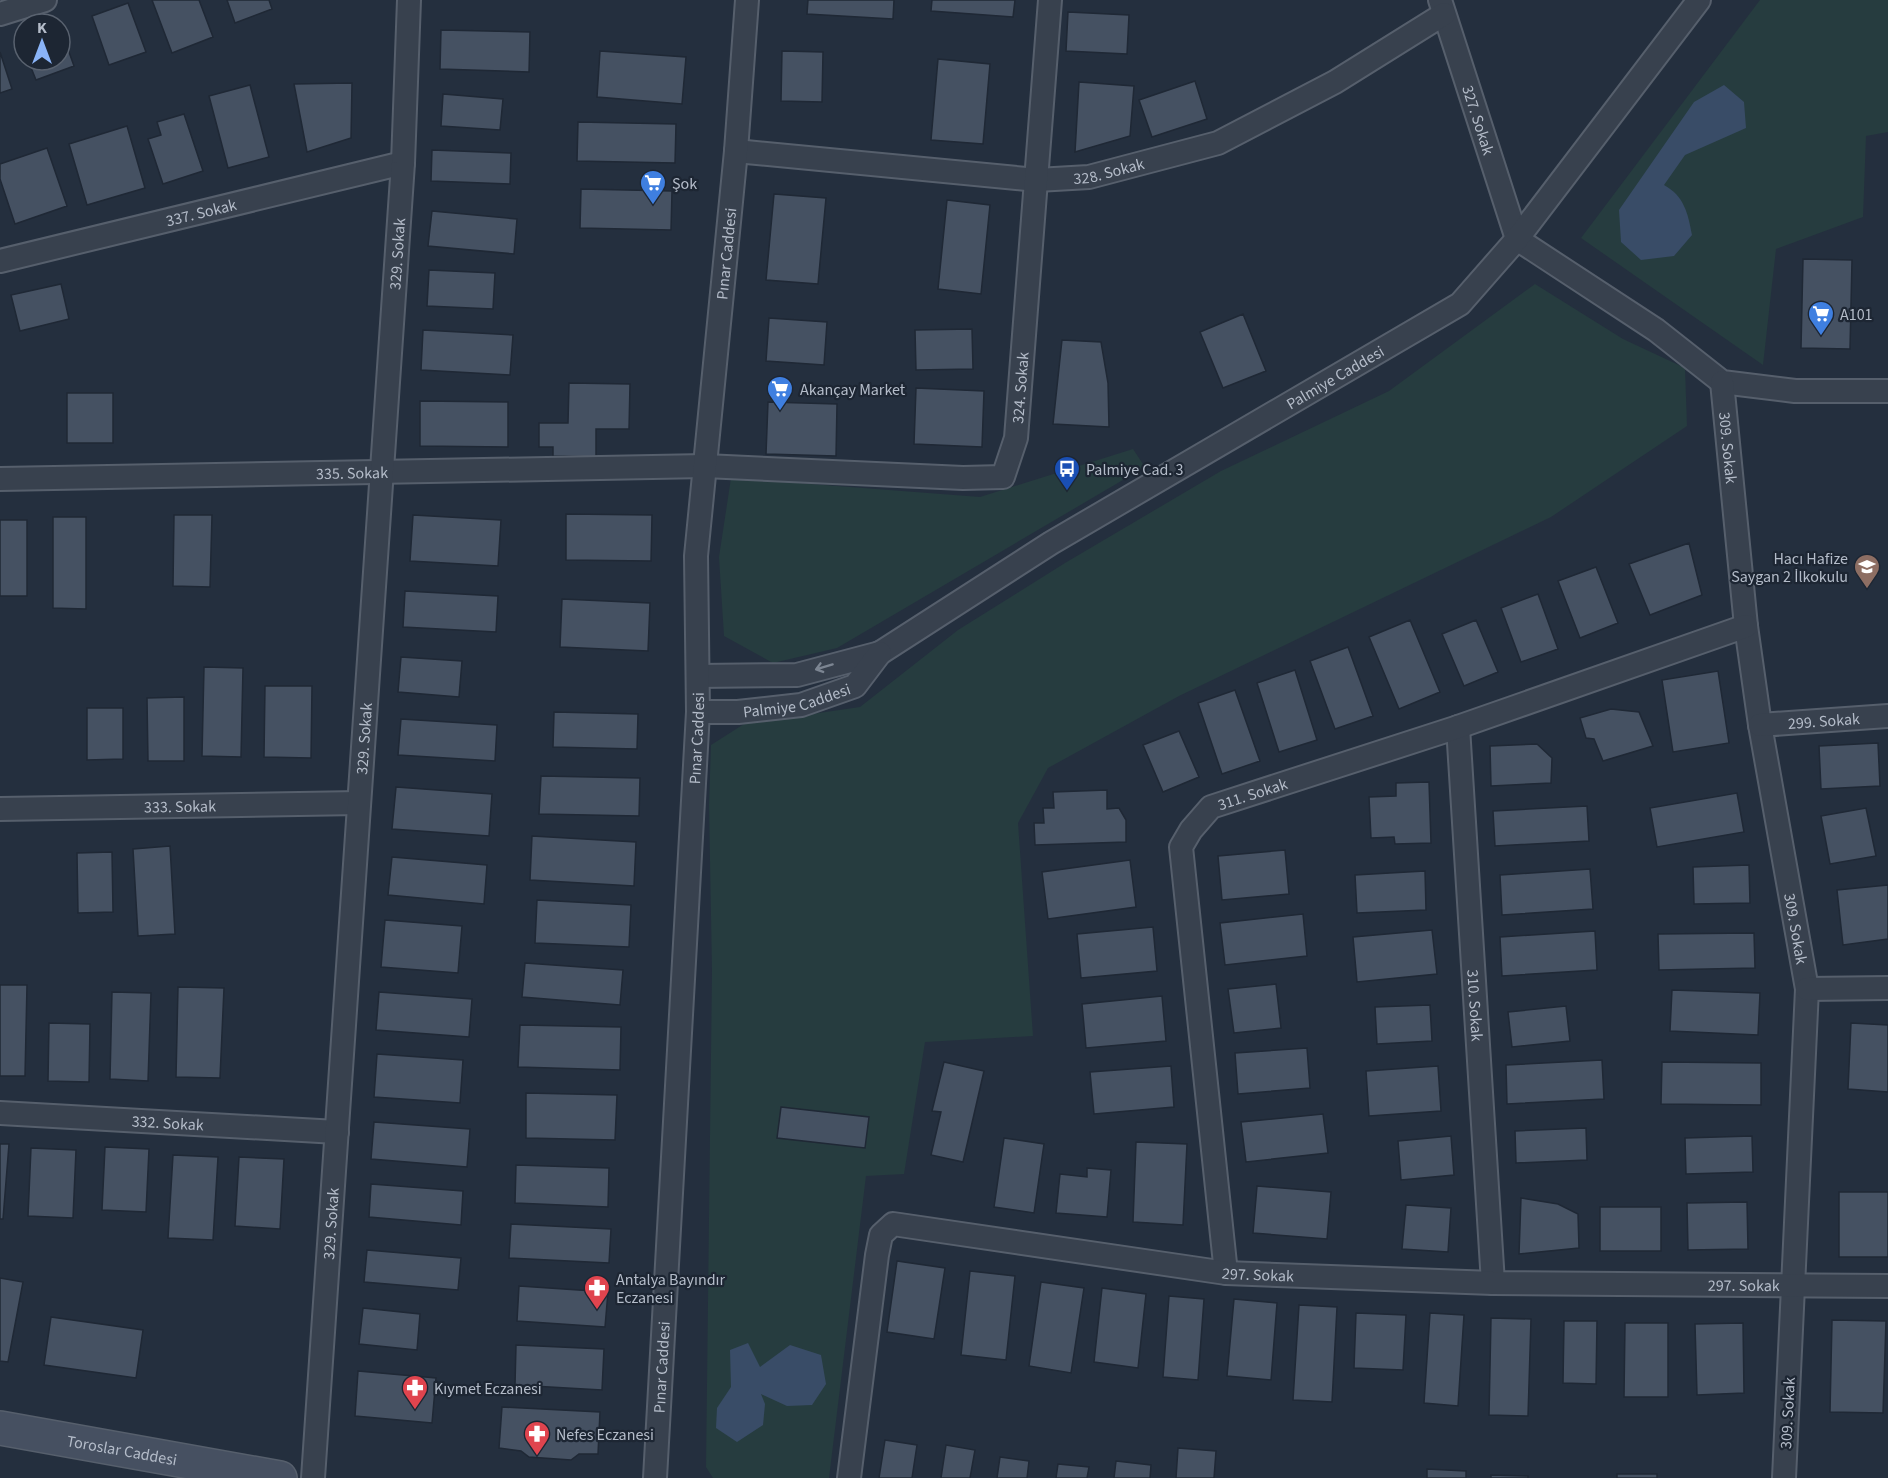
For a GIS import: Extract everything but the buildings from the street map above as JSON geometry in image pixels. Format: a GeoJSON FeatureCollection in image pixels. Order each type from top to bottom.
{"type":"FeatureCollection","features":[{"type":"Feature","properties":{"kind":"main road","name":"Toroslar Caddesi"},"geometry":{"type":"LineString","coordinates":[[0,1428],[280,1478]]}},
{"type":"Feature","properties":{"kind":"street"},"geometry":{"type":"LineString","coordinates":[[0,14],[45,0]]}},
{"type":"Feature","properties":{"kind":"street","name":"329. Sokak"},"geometry":{"type":"LineString","coordinates":[[313,1478],[403,162],[409,0]]}},
{"type":"Feature","properties":{"kind":"street","name":"Pınar Caddesi"},"geometry":{"type":"LineString","coordinates":[[655,1478],[698,712],[696,556],[736,151],[747,0]]}},
{"type":"Feature","properties":{"kind":"street","name":"324. Sokak"},"geometry":{"type":"LineString","coordinates":[[705,466],[963,478],[1003,477],[1016,438],[1050,0]]}},
{"type":"Feature","properties":{"kind":"street","name":"Palmiye Caddesi"},"geometry":{"type":"LineString","coordinates":[[698,676],[796,675],[880,653],[1051,543],[1460,304],[1517,239],[1699,0]]}},
{"type":"Feature","properties":{"kind":"street","name":"328. Sokak"},"geometry":{"type":"LineString","coordinates":[[736,151],[1037,180],[1089,177],[1218,143],[1335,82],[1442,7]]}},
{"type":"Feature","properties":{"kind":"street","name":"327. Sokak"},"geometry":{"type":"LineString","coordinates":[[1442,7],[1517,239]]}},
{"type":"Feature","properties":{"kind":"street","name":"337. Sokak"},"geometry":{"type":"LineString","coordinates":[[0,261],[403,162]]}},
{"type":"Feature","properties":{"kind":"street"},"geometry":{"type":"LineString","coordinates":[[1517,239],[1656,330],[1722,382],[1795,391],[1888,391]]}},
{"type":"Feature","properties":{"kind":"street","name":"309. Sokak"},"geometry":{"type":"LineString","coordinates":[[1722,382],[1746,626],[1760,725],[1807,988],[1784,1478]]}},
{"type":"Feature","properties":{"kind":"street","name":"335. Sokak"},"geometry":{"type":"LineString","coordinates":[[0,479],[381,474],[705,466]]}},
{"type":"Feature","properties":{"kind":"street","name":"311. Sokak"},"geometry":{"type":"LineString","coordinates":[[1226,1273],[1181,847],[1191,830],[1211,807],[1458,727],[1746,626]]}},
{"type":"Feature","properties":{"kind":"street","name":"Palmiye Caddesi"},"geometry":{"type":"LineString","coordinates":[[698,712],[738,712],[801,705],[855,687],[880,653]]}},
{"type":"Feature","properties":{"kind":"street","name":"299. Sokak"},"geometry":{"type":"LineString","coordinates":[[1760,725],[1888,716]]}},
{"type":"Feature","properties":{"kind":"street","name":"310. Sokak"},"geometry":{"type":"LineString","coordinates":[[1458,727],[1492,1283]]}},
{"type":"Feature","properties":{"kind":"street","name":"333. Sokak"},"geometry":{"type":"LineString","coordinates":[[0,809],[359,803]]}},
{"type":"Feature","properties":{"kind":"street"},"geometry":{"type":"LineString","coordinates":[[1807,988],[1888,988]]}},
{"type":"Feature","properties":{"kind":"street","name":"332. Sokak"},"geometry":{"type":"LineString","coordinates":[[0,1113],[337,1132]]}},
{"type":"Feature","properties":{"kind":"street","name":"297. Sokak"},"geometry":{"type":"LineString","coordinates":[[849,1478],[877,1255],[881,1235],[893,1224],[1226,1273],[1492,1283],[1888,1286]]}},
{"type":"Feature","properties":{"kind":"green space"},"geometry":{"type":"Polygon","coordinates":[[[1760,0],[1888,0],[1888,132],[1866,136],[1863,217],[1776,249],[1763,365],[1581,238],[1760,0]]]}},
{"type":"Feature","properties":{"kind":"green space"},"geometry":{"type":"Polygon","coordinates":[[[1535,284],[1623,339],[1685,368],[1687,426],[1551,517],[1179,696],[1048,768],[1018,823],[1033,1036],[925,1042],[904,1174],[866,1176],[829,1478],[713,1478],[706,1467],[712,971],[709,805],[711,745],[744,724],[860,707],[958,630],[1065,563],[1221,471],[1389,391],[1535,284]]]}},
{"type":"Feature","properties":{"kind":"green space"},"geometry":{"type":"Polygon","coordinates":[[[1133,449],[1145,467],[837,648],[773,663],[724,636],[719,557],[731,478],[980,497],[1133,449]]]}},
{"type":"Feature","properties":{"kind":"water"},"geometry":{"type":"Polygon","coordinates":[[[1724,85],[1744,102],[1746,128],[1685,155],[1664,185],[1681,200],[1689,219],[1692,235],[1674,256],[1641,260],[1621,242],[1619,210],[1694,102],[1724,85]]]}},
{"type":"Feature","properties":{"kind":"water"},"geometry":{"type":"Polygon","coordinates":[[[748,1343],[760,1367],[790,1345],[821,1355],[826,1384],[812,1405],[787,1406],[761,1394],[765,1404],[763,1425],[737,1442],[716,1428],[717,1408],[731,1387],[730,1350],[748,1343]]]}},
{"type":"Feature","properties":{"kind":"place","name":"Şok"},"geometry":{"type":"Point","coordinates":[653,206]}},
{"type":"Feature","properties":{"kind":"place","name":"A101"},"geometry":{"type":"Point","coordinates":[1821,337]}},
{"type":"Feature","properties":{"kind":"place","name":"Akançay Market"},"geometry":{"type":"Point","coordinates":[780,412]}},
{"type":"Feature","properties":{"kind":"place","name":"Palmiye Cad. 3"},"geometry":{"type":"Point","coordinates":[1067,492]}},
{"type":"Feature","properties":{"kind":"place","name":"Hacı Hafize Saygan 2 İlkokulu"},"geometry":{"type":"Point","coordinates":[1867,590]}},
{"type":"Feature","properties":{"kind":"place","name":"Antalya Bayındır Eczanesi"},"geometry":{"type":"Point","coordinates":[597,1311]}},
{"type":"Feature","properties":{"kind":"place","name":"Kıymet Eczanesi"},"geometry":{"type":"Point","coordinates":[415,1411]}},
{"type":"Feature","properties":{"kind":"place","name":"Nefes Eczanesi"},"geometry":{"type":"Point","coordinates":[537,1457]}}]}
